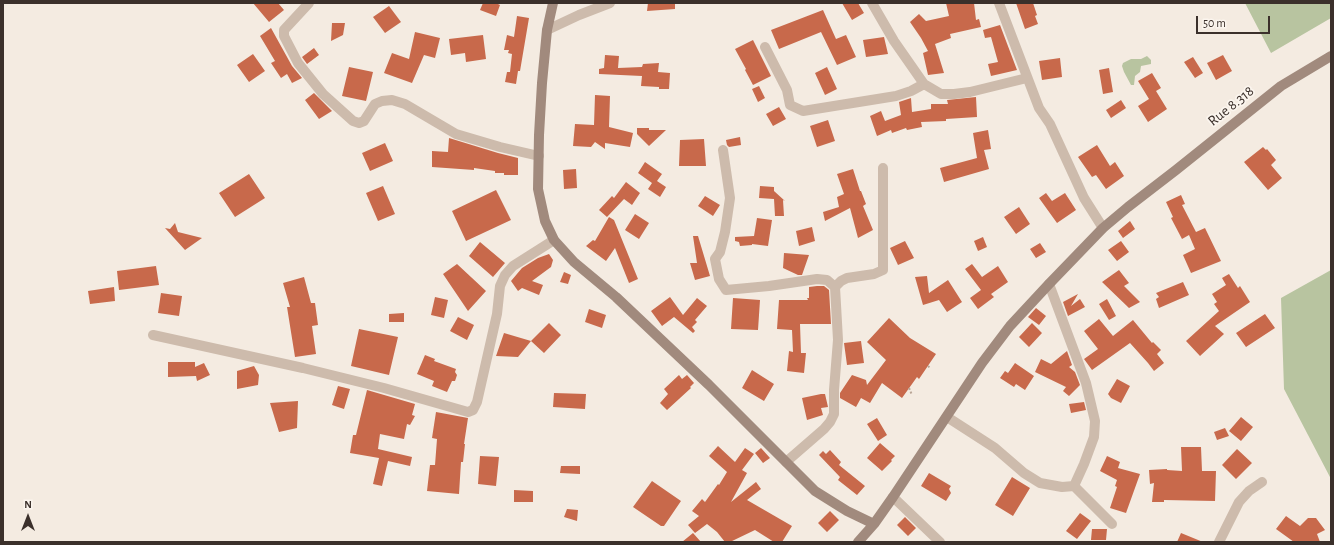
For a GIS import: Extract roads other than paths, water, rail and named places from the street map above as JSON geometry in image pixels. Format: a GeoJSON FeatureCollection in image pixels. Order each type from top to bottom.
{"type":"FeatureCollection","features":[{"type":"Feature","properties":{"kind":"main road"},"geometry":{"type":"LineString","coordinates":[[553,3],[547,30],[542,83],[538,189],[545,220],[554,240],[574,262],[616,297],[709,385],[815,491],[846,511],[874,524]]}},
{"type":"Feature","properties":{"kind":"main road","name":"Rue 8.318"},"geometry":{"type":"LineString","coordinates":[[858,542],[874,524],[893,497],[982,363],[1010,326],[1049,284],[1104,228],[1155,186],[1280,86],[1331,56]]}},
{"type":"Feature","properties":{"kind":"street"},"geometry":{"type":"LineString","coordinates":[[309,3],[284,30],[284,36],[298,63],[323,94],[353,121],[359,123],[364,121],[375,104],[382,101],[392,100],[405,104],[456,134],[500,147],[539,156]]}},
{"type":"Feature","properties":{"kind":"street"},"geometry":{"type":"LineString","coordinates":[[547,30],[610,3]]}},
{"type":"Feature","properties":{"kind":"street"},"geometry":{"type":"LineString","coordinates":[[872,3],[894,41],[924,84],[941,94],[970,92],[1027,78]]}},
{"type":"Feature","properties":{"kind":"street"},"geometry":{"type":"LineString","coordinates":[[999,3],[1039,108],[1050,124],[1084,198],[1104,228]]}},
{"type":"Feature","properties":{"kind":"street"},"geometry":{"type":"LineString","coordinates":[[765,47],[787,90],[790,105],[803,111],[896,96],[911,91],[924,84]]}},
{"type":"Feature","properties":{"kind":"street"},"geometry":{"type":"LineString","coordinates":[[723,150],[730,198],[725,232],[720,252],[715,259],[720,279],[726,290],[817,279],[827,280],[835,287]]}},
{"type":"Feature","properties":{"kind":"street"},"geometry":{"type":"LineString","coordinates":[[786,462],[824,429],[834,414],[834,390],[838,340],[835,287],[841,280],[874,274],[883,270],[883,168]]}},
{"type":"Feature","properties":{"kind":"street"},"geometry":{"type":"LineString","coordinates":[[153,335],[303,368],[384,388],[468,412],[473,410],[477,402],[497,314],[500,286],[505,275],[512,266],[554,240]]}},
{"type":"Feature","properties":{"kind":"street"},"geometry":{"type":"LineString","coordinates":[[1049,284],[1086,384],[1095,421],[1094,437],[1074,486]]}},
{"type":"Feature","properties":{"kind":"street"},"geometry":{"type":"LineString","coordinates":[[947,417],[995,448],[1024,473],[1040,483],[1062,487],[1074,486],[1112,524]]}},
{"type":"Feature","properties":{"kind":"street"},"geometry":{"type":"LineString","coordinates":[[1219,542],[1239,502],[1249,491],[1262,482]]}},
{"type":"Feature","properties":{"kind":"street"},"geometry":{"type":"LineString","coordinates":[[893,497],[940,542]]}}]}
